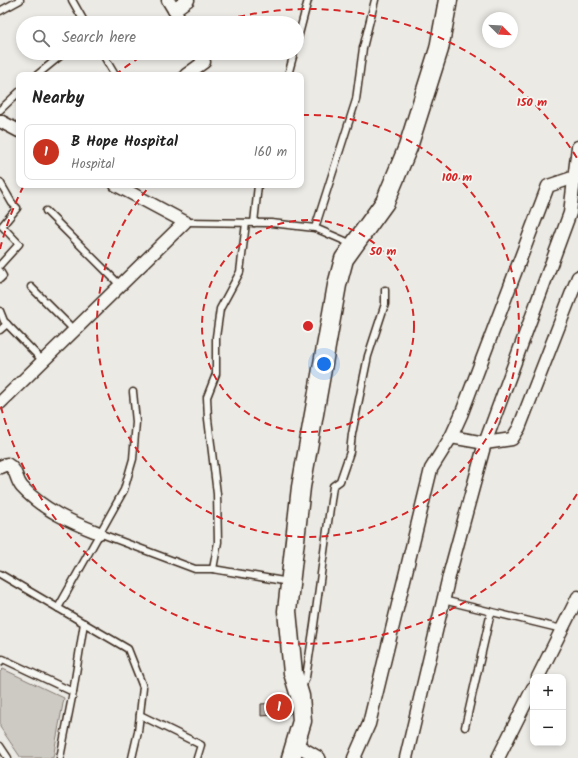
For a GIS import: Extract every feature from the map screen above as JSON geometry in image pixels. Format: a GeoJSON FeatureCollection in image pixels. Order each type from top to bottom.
{"type":"FeatureCollection","features":[{"type":"Feature","properties":{"kind":"street"},"geometry":{"type":"LineString","coordinates":[[178,16],[171,5],[188,0]]}},
{"type":"Feature","properties":{"kind":"street"},"geometry":{"type":"LineString","coordinates":[[319,758],[293,751],[302,721],[300,696],[293,673],[287,611],[301,487],[337,284],[344,259],[384,202],[408,147],[439,49],[448,0]]}},
{"type":"Feature","properties":{"kind":"street"},"geometry":{"type":"LineString","coordinates":[[190,72],[204,62],[203,60]]}},
{"type":"Feature","properties":{"kind":"street"},"geometry":{"type":"LineString","coordinates":[[0,120],[16,129]]}},
{"type":"Feature","properties":{"kind":"street"},"geometry":{"type":"LineString","coordinates":[[406,758],[443,600],[485,443],[570,213],[576,177],[578,147]]}},
{"type":"Feature","properties":{"kind":"street"},"geometry":{"type":"LineString","coordinates":[[354,758],[369,724],[431,469],[451,437],[461,415],[548,186],[576,177]]}},
{"type":"Feature","properties":{"kind":"street"},"geometry":{"type":"LineString","coordinates":[[0,403],[185,222],[122,188]]}},
{"type":"Feature","properties":{"kind":"street"},"geometry":{"type":"LineString","coordinates":[[451,437],[485,443],[512,439],[519,428],[578,277]]}},
{"type":"Feature","properties":{"kind":"street"},"geometry":{"type":"LineString","coordinates":[[0,467],[7,464],[13,468],[21,485],[38,503],[70,521],[100,533]]}},
{"type":"Feature","properties":{"kind":"street"},"geometry":{"type":"LineString","coordinates":[[540,674],[578,597]]}},
{"type":"Feature","properties":{"kind":"street"},"geometry":{"type":"LineString","coordinates":[[498,758],[530,694]]}},
{"type":"Feature","properties":{"kind":"lane"},"geometry":{"type":"LineString","coordinates":[[0,11],[20,0]]}},
{"type":"Feature","properties":{"kind":"lane"},"geometry":{"type":"LineString","coordinates":[[72,0],[81,16]]}},
{"type":"Feature","properties":{"kind":"lane"},"geometry":{"type":"LineString","coordinates":[[304,16],[308,0]]}},
{"type":"Feature","properties":{"kind":"lane"},"geometry":{"type":"LineString","coordinates":[[315,228],[356,100],[363,48],[375,0]]}},
{"type":"Feature","properties":{"kind":"lane"},"geometry":{"type":"LineString","coordinates":[[41,72],[55,60]]}},
{"type":"Feature","properties":{"kind":"lane"},"geometry":{"type":"LineString","coordinates":[[106,60],[113,72]]}},
{"type":"Feature","properties":{"kind":"lane"},"geometry":{"type":"LineString","coordinates":[[289,72],[292,60]]}},
{"type":"Feature","properties":{"kind":"lane"},"geometry":{"type":"LineString","coordinates":[[0,110],[16,95]]}},
{"type":"Feature","properties":{"kind":"lane"},"geometry":{"type":"LineString","coordinates":[[0,182],[12,203],[17,208],[2,226],[19,244],[0,265]]}},
{"type":"Feature","properties":{"kind":"lane"},"geometry":{"type":"LineString","coordinates":[[254,223],[258,188]]}},
{"type":"Feature","properties":{"kind":"lane"},"geometry":{"type":"LineString","coordinates":[[46,211],[120,286]]}},
{"type":"Feature","properties":{"kind":"lane"},"geometry":{"type":"LineString","coordinates":[[185,222],[254,223],[315,228],[354,245]]}},
{"type":"Feature","properties":{"kind":"lane"},"geometry":{"type":"LineString","coordinates":[[213,569],[218,542],[217,507],[207,397],[216,374],[216,337],[220,309],[240,272],[246,223]]}},
{"type":"Feature","properties":{"kind":"lane"},"geometry":{"type":"LineString","coordinates":[[0,271],[3,276],[0,279]]}},
{"type":"Feature","properties":{"kind":"lane"},"geometry":{"type":"LineString","coordinates":[[31,287],[74,330]]}},
{"type":"Feature","properties":{"kind":"lane"},"geometry":{"type":"LineString","coordinates":[[300,696],[306,677],[333,486],[340,481],[350,452],[352,434],[368,356],[385,304],[385,290]]}},
{"type":"Feature","properties":{"kind":"lane"},"geometry":{"type":"LineString","coordinates":[[0,311],[4,321],[44,361]]}},
{"type":"Feature","properties":{"kind":"lane"},"geometry":{"type":"LineString","coordinates":[[0,330],[7,324]]}},
{"type":"Feature","properties":{"kind":"lane"},"geometry":{"type":"LineString","coordinates":[[58,608],[124,490],[133,459],[136,422],[134,392]]}},
{"type":"Feature","properties":{"kind":"lane"},"geometry":{"type":"LineString","coordinates":[[100,533],[195,569],[213,569],[290,582]]}},
{"type":"Feature","properties":{"kind":"lane"},"geometry":{"type":"LineString","coordinates":[[0,574],[128,649],[143,687],[138,732],[132,758]]}},
{"type":"Feature","properties":{"kind":"lane"},"geometry":{"type":"LineString","coordinates":[[443,600],[562,629]]}},
{"type":"Feature","properties":{"kind":"lane"},"geometry":{"type":"LineString","coordinates":[[465,726],[491,612]]}},
{"type":"Feature","properties":{"kind":"lane"},"geometry":{"type":"LineString","coordinates":[[60,758],[73,692],[84,623]]}},
{"type":"Feature","properties":{"kind":"lane"},"geometry":{"type":"LineString","coordinates":[[0,662],[3,660],[73,692]]}},
{"type":"Feature","properties":{"kind":"lane"},"geometry":{"type":"LineString","coordinates":[[140,715],[201,745],[198,758]]}},
{"type":"Feature","properties":{"kind":"lane"},"geometry":{"type":"LineString","coordinates":[[0,746],[8,758]]}},
{"type":"Feature","properties":{"kind":"shaded area"},"geometry":{"type":"Polygon","coordinates":[[[3,669],[64,698],[53,758],[21,758],[0,727],[0,672],[3,669]]]}},
{"type":"Feature","properties":{"kind":"building"},"geometry":{"type":"Polygon","coordinates":[[[289,702],[290,714],[261,716],[261,704],[289,702]]]}},
{"type":"Feature","properties":{"kind":"place","name":"B Hope Hospital"},"geometry":{"type":"Point","coordinates":[279,707]}}]}
